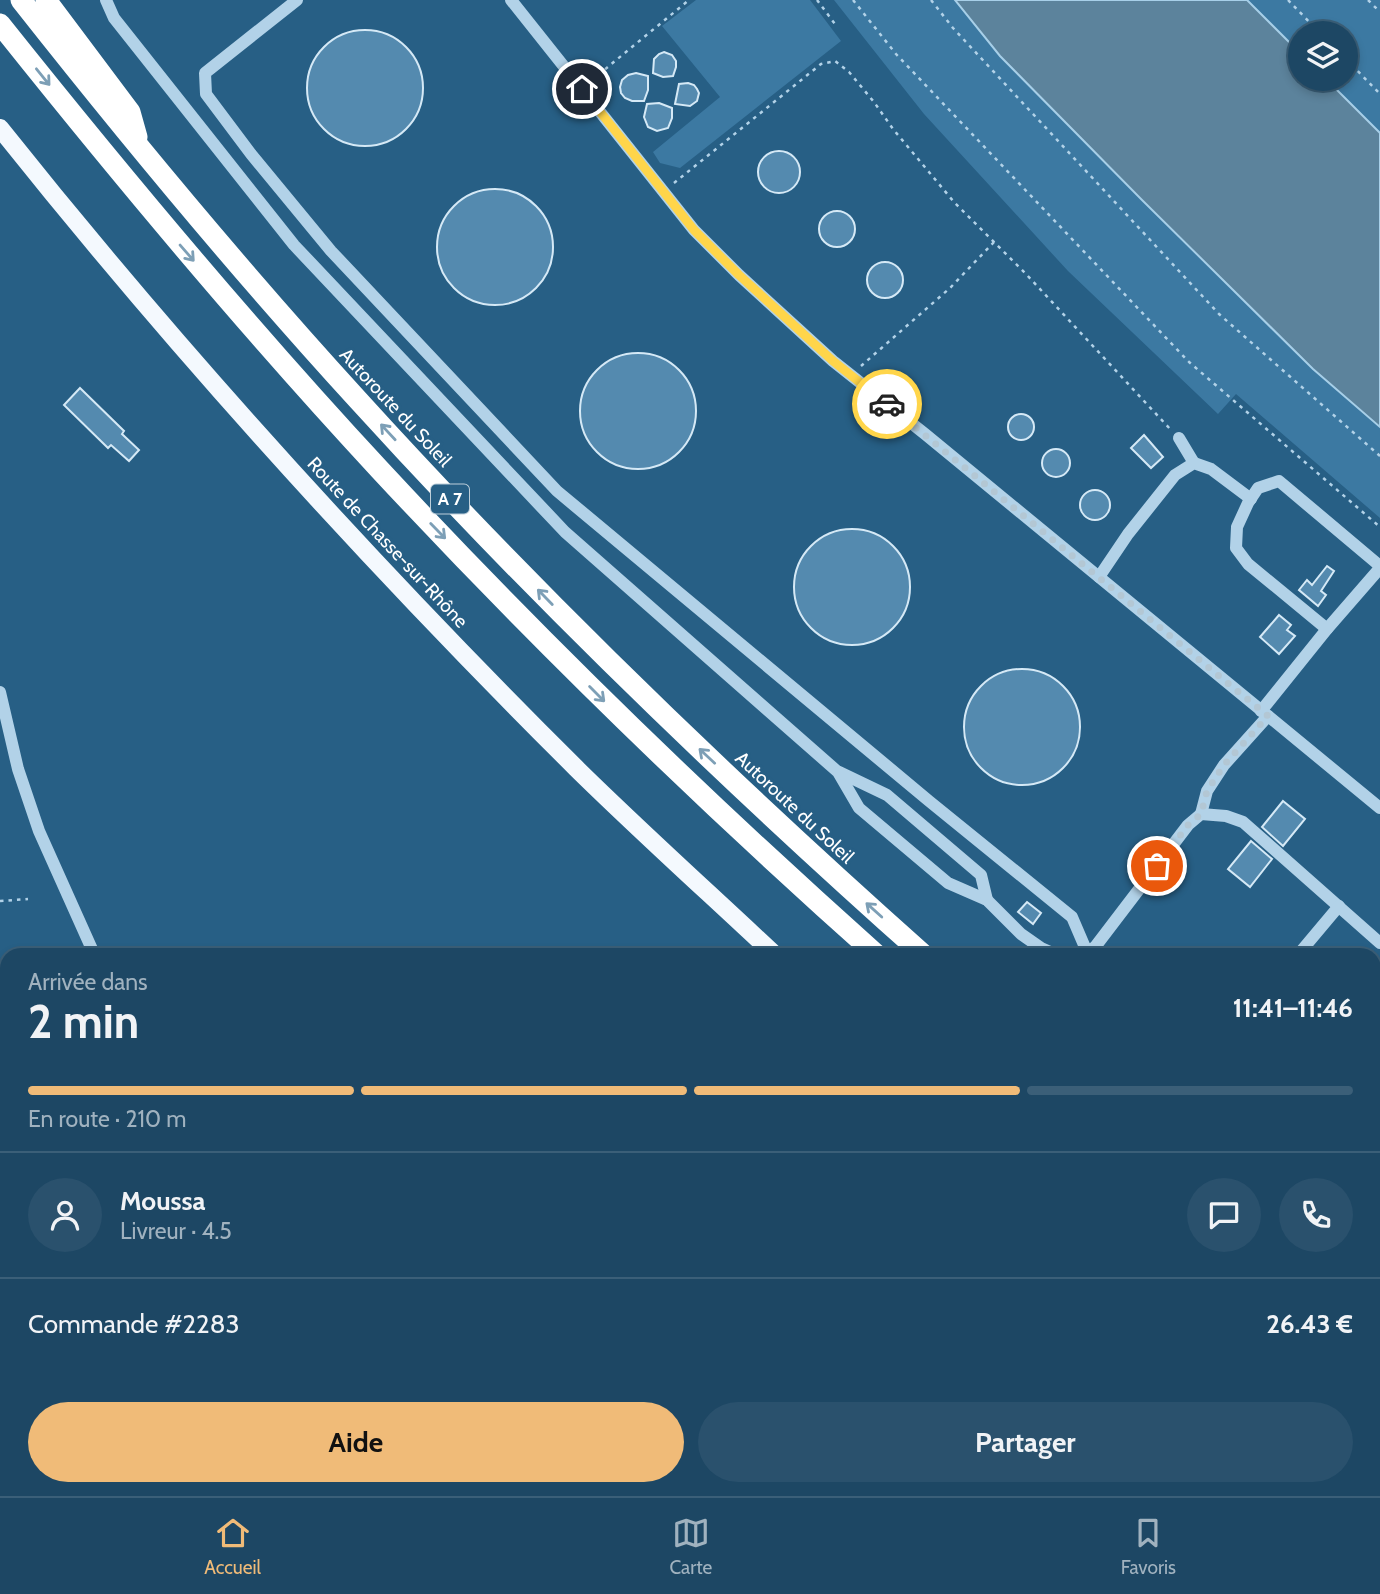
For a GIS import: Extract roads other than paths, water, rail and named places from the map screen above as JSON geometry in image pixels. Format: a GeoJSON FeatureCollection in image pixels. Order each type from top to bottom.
{"type":"FeatureCollection","features":[{"type":"Feature","properties":{"kind":"highway","name":"Autoroute du Soleil"},"geometry":{"type":"LineString","coordinates":[[21,0],[141,150],[230,255],[332,371],[511,562],[679,730],[916,948]]}},
{"type":"Feature","properties":{"kind":"highway"},"geometry":{"type":"LineString","coordinates":[[46,0],[130,112],[141,150]]}},
{"type":"Feature","properties":{"kind":"highway","name":"A 7"},"geometry":{"type":"LineString","coordinates":[[0,24],[183,248],[380,470],[536,633],[664,759],[869,948]]}},
{"type":"Feature","properties":{"kind":"main road","name":"Route de Chasse-sur-Rhône"},"geometry":{"type":"LineString","coordinates":[[0,128],[135,293],[332,516],[579,771],[767,948]]}},
{"type":"Feature","properties":{"kind":"street"},"geometry":{"type":"LineString","coordinates":[[106,0],[114,18],[294,245],[556,522],[838,772],[887,795],[981,875],[987,900]]}},
{"type":"Feature","properties":{"kind":"street"},"geometry":{"type":"LineString","coordinates":[[297,0],[205,73],[206,93],[251,154],[331,251],[557,491],[1072,917],[1082,948]]}},
{"type":"Feature","properties":{"kind":"street"},"geometry":{"type":"LineString","coordinates":[[511,0],[694,230],[739,275],[833,361],[1380,808]]}},
{"type":"Feature","properties":{"kind":"street"},"geometry":{"type":"LineString","coordinates":[[1179,438],[1194,463],[1211,469],[1251,499]]}},
{"type":"Feature","properties":{"kind":"street"},"geometry":{"type":"LineString","coordinates":[[1099,578],[1128,534],[1175,475],[1194,463]]}},
{"type":"Feature","properties":{"kind":"street"},"geometry":{"type":"LineString","coordinates":[[1093,948],[1188,825],[1201,814],[1207,791],[1224,765],[1327,629],[1380,567],[1279,481],[1258,488],[1237,527],[1236,548],[1248,564],[1327,629]]}},
{"type":"Feature","properties":{"kind":"street"},"geometry":{"type":"LineString","coordinates":[[0,692],[18,769],[39,831],[91,948]]}},
{"type":"Feature","properties":{"kind":"street"},"geometry":{"type":"LineString","coordinates":[[838,772],[859,808],[948,883],[987,900],[1021,934],[1041,948]]}},
{"type":"Feature","properties":{"kind":"street"},"geometry":{"type":"LineString","coordinates":[[1201,814],[1226,816],[1243,822],[1380,943]]}},
{"type":"Feature","properties":{"kind":"street"},"geometry":{"type":"LineString","coordinates":[[1304,948],[1339,906]]}}]}
